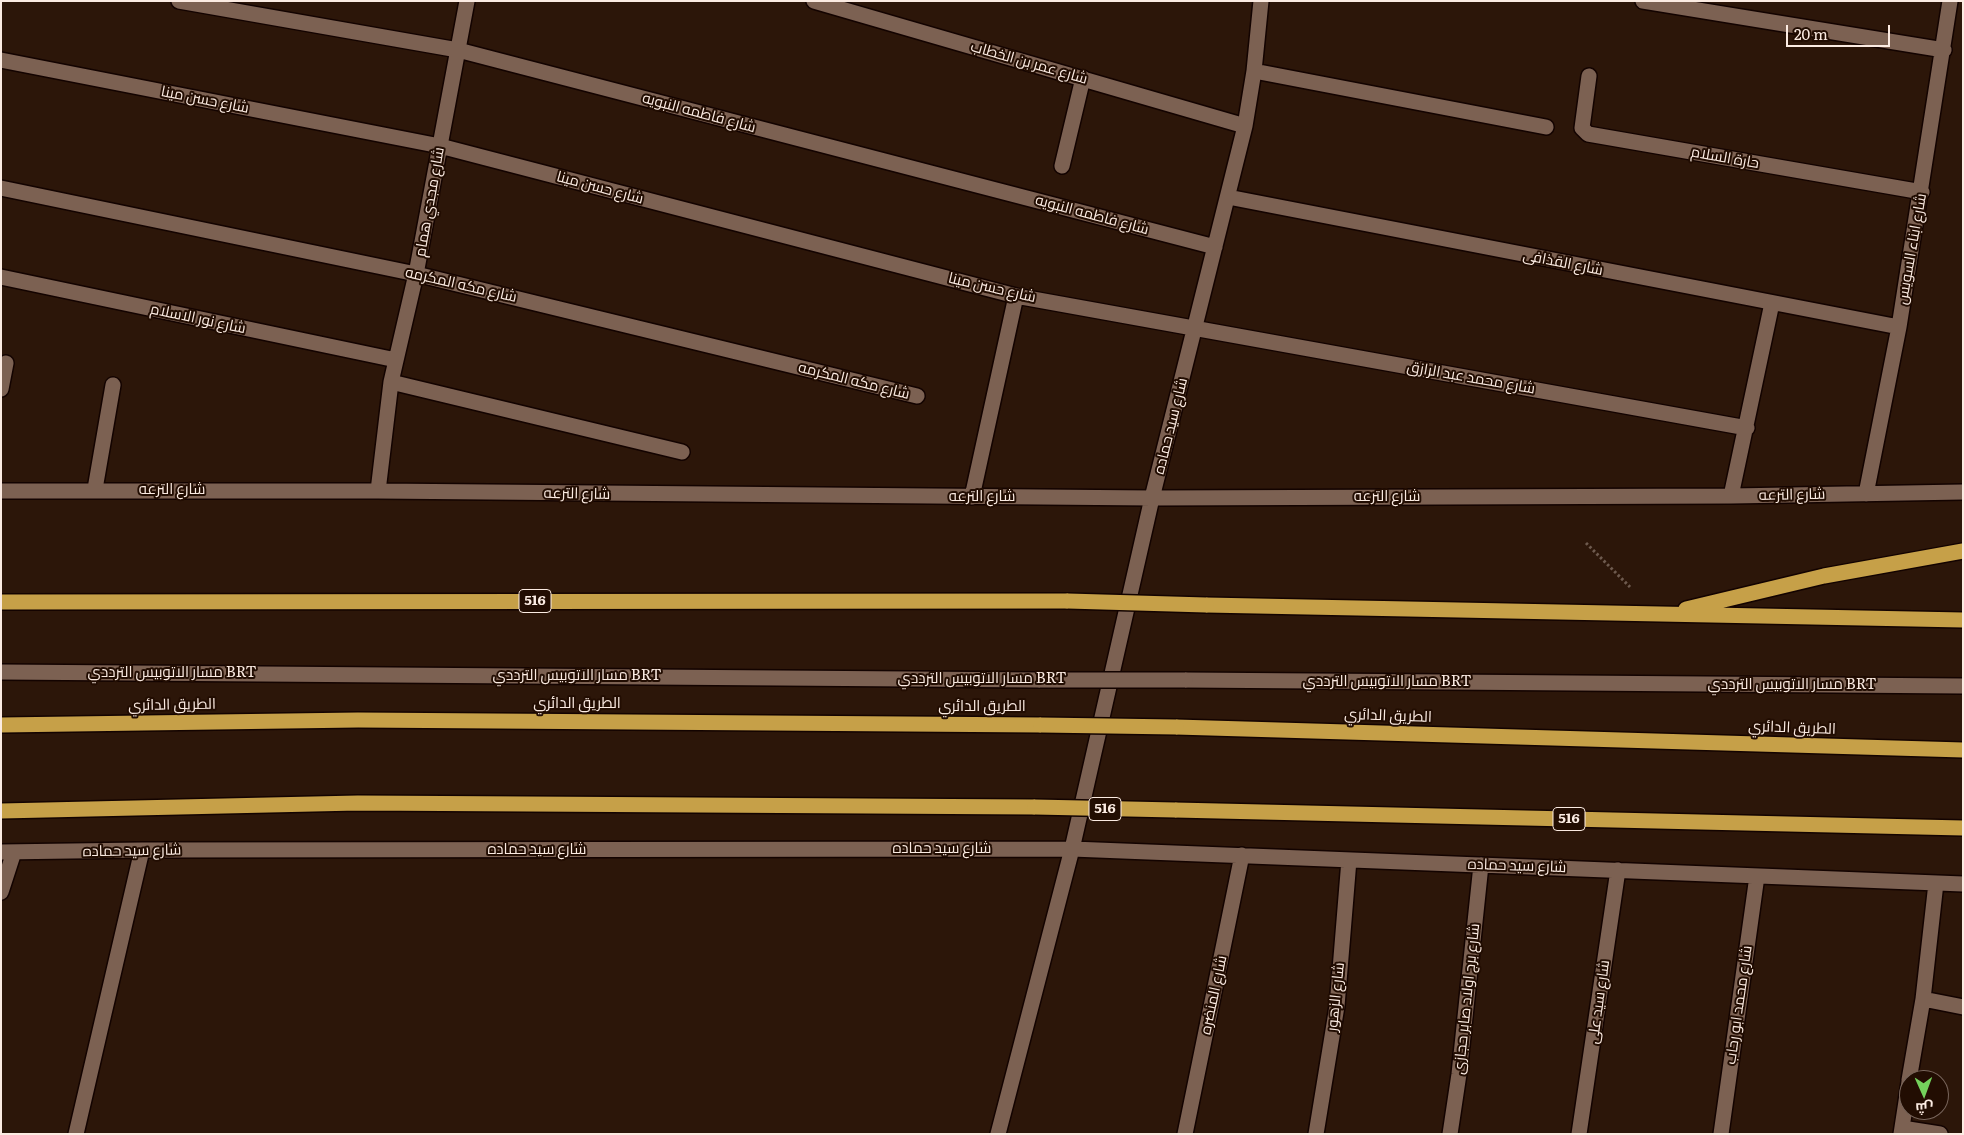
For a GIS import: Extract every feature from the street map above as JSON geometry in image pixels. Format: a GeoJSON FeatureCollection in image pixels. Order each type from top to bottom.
{"type":"FeatureCollection","features":[{"type":"Feature","properties":{"kind":"highway"},"geometry":{"type":"LineString","coordinates":[[1664,615],[1824,576],[1963,551]]}},
{"type":"Feature","properties":{"kind":"highway","name":"516"},"geometry":{"type":"LineString","coordinates":[[1,602],[1068,601],[1963,620]]}},
{"type":"Feature","properties":{"kind":"highway","name":"الطريق الدائري"},"geometry":{"type":"LineString","coordinates":[[1,724],[368,720],[1041,725],[1176,727],[1963,750]]}},
{"type":"Feature","properties":{"kind":"highway","name":"516"},"geometry":{"type":"LineString","coordinates":[[1,811],[358,803],[1035,807],[1963,828]]}},
{"type":"Feature","properties":{"kind":"street","name":"شارع فاطمه النبويه"},"geometry":{"type":"LineString","coordinates":[[179,1],[458,50],[1215,247]]}},
{"type":"Feature","properties":{"kind":"street","name":"شارع مجدي همام"},"geometry":{"type":"LineString","coordinates":[[378,491],[391,382],[416,274],[467,1]]}},
{"type":"Feature","properties":{"kind":"street","name":"شارع عمر بن الخطاب"},"geometry":{"type":"LineString","coordinates":[[814,1],[1245,126]]}},
{"type":"Feature","properties":{"kind":"street","name":"شارع سيد حماده"},"geometry":{"type":"LineString","coordinates":[[998,1134],[1072,849],[1152,498],[1196,329],[1245,126],[1254,70],[1261,1]]}},
{"type":"Feature","properties":{"kind":"street"},"geometry":{"type":"LineString","coordinates":[[1643,1],[1944,50]]}},
{"type":"Feature","properties":{"kind":"street","name":"شارع ابناء السويس"},"geometry":{"type":"LineString","coordinates":[[1866,494],[1899,327],[1922,192],[1950,1]]}},
{"type":"Feature","properties":{"kind":"street","name":"شارع حسن مينا"},"geometry":{"type":"LineString","coordinates":[[1,60],[440,146],[1016,296],[1196,329]]}},
{"type":"Feature","properties":{"kind":"street"},"geometry":{"type":"LineString","coordinates":[[1254,70],[1546,127]]}},
{"type":"Feature","properties":{"kind":"street","name":"حارة السلام"},"geometry":{"type":"LineString","coordinates":[[1589,76],[1582,128],[1588,134],[1922,192]]}},
{"type":"Feature","properties":{"kind":"street"},"geometry":{"type":"LineString","coordinates":[[1062,166],[1083,78]]}},
{"type":"Feature","properties":{"kind":"street","name":"شارع مكه المكرمه"},"geometry":{"type":"LineString","coordinates":[[1,188],[416,274],[917,396]]}},
{"type":"Feature","properties":{"kind":"street","name":"شارع القذافى"},"geometry":{"type":"LineString","coordinates":[[1228,197],[1899,327]]}},
{"type":"Feature","properties":{"kind":"street","name":"شارع نور الاسلام"},"geometry":{"type":"LineString","coordinates":[[1,277],[396,360]]}},
{"type":"Feature","properties":{"kind":"street"},"geometry":{"type":"LineString","coordinates":[[972,497],[1016,296]]}},
{"type":"Feature","properties":{"kind":"street"},"geometry":{"type":"LineString","coordinates":[[1731,496],[1747,428],[1772,303]]}},
{"type":"Feature","properties":{"kind":"street","name":"شارع محمد عبد الرازق"},"geometry":{"type":"LineString","coordinates":[[1196,329],[1747,428]]}},
{"type":"Feature","properties":{"kind":"street"},"geometry":{"type":"LineString","coordinates":[[1,389],[6,363]]}},
{"type":"Feature","properties":{"kind":"street"},"geometry":{"type":"LineString","coordinates":[[391,382],[682,452]]}},
{"type":"Feature","properties":{"kind":"street"},"geometry":{"type":"LineString","coordinates":[[96,489],[113,385]]}},
{"type":"Feature","properties":{"kind":"street","name":"شارع الترعه"},"geometry":{"type":"LineString","coordinates":[[1,491],[96,489],[1152,498],[1731,496],[1963,492]]}},
{"type":"Feature","properties":{"kind":"street","name":"مسار الاتوبيس الترددي BRT"},"geometry":{"type":"LineString","coordinates":[[1,672],[1963,686]]}},
{"type":"Feature","properties":{"kind":"street","name":"شارع سيد حماده"},"geometry":{"type":"LineString","coordinates":[[8,852],[142,850],[1072,849],[1963,884]]}},
{"type":"Feature","properties":{"kind":"street"},"geometry":{"type":"LineString","coordinates":[[76,1134],[142,850]]}},
{"type":"Feature","properties":{"kind":"street"},"geometry":{"type":"LineString","coordinates":[[1,892],[8,852]]}},
{"type":"Feature","properties":{"kind":"street","name":"شارع المنضره"},"geometry":{"type":"LineString","coordinates":[[1185,1134],[1242,855]]}},
{"type":"Feature","properties":{"kind":"street","name":"شارع الزهور"},"geometry":{"type":"LineString","coordinates":[[1316,1134],[1337,1006],[1349,860]]}},
{"type":"Feature","properties":{"kind":"street","name":"شارع برج اولاد صابر حجازى"},"geometry":{"type":"LineString","coordinates":[[1450,1134],[1459,1074],[1481,865]]}},
{"type":"Feature","properties":{"kind":"street","name":"شارع سيد على"},"geometry":{"type":"LineString","coordinates":[[1579,1134],[1618,870]]}},
{"type":"Feature","properties":{"kind":"street","name":"شارع محمد ابو رحاب"},"geometry":{"type":"LineString","coordinates":[[1721,1134],[1758,876]]}},
{"type":"Feature","properties":{"kind":"street"},"geometry":{"type":"LineString","coordinates":[[1911,1070],[1923,999],[1936,883]]}},
{"type":"Feature","properties":{"kind":"street"},"geometry":{"type":"LineString","coordinates":[[1923,999],[1963,1006]]}},
{"type":"Feature","properties":{"kind":"street"},"geometry":{"type":"LineString","coordinates":[[1901,1131],[1940,1134]]}},
{"type":"Feature","properties":{"kind":"path"},"geometry":{"type":"LineString","coordinates":[[1586,544],[1620,579]]}}]}
